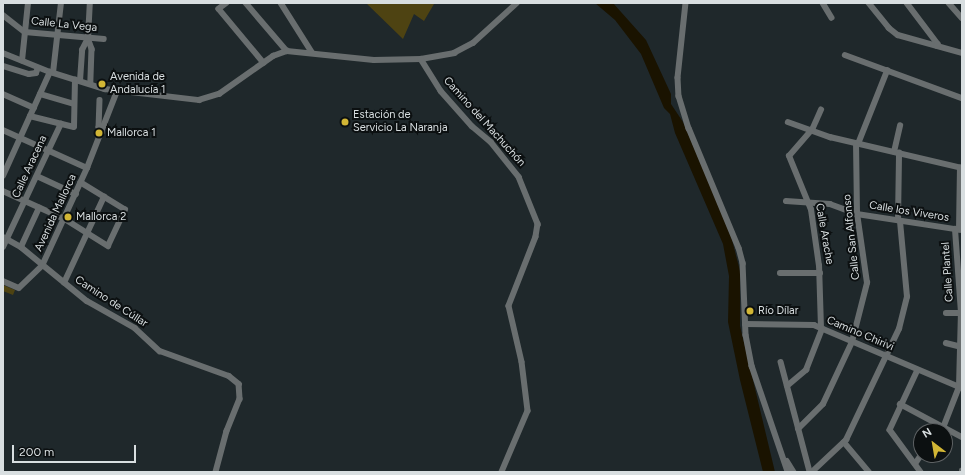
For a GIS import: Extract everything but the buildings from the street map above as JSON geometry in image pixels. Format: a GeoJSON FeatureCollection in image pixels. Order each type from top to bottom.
{"type":"FeatureCollection","features":[{"type":"Feature","properties":{"kind":"street"},"geometry":{"type":"LineString","coordinates":[[22,61],[28,3]]}},
{"type":"Feature","properties":{"kind":"street"},"geometry":{"type":"LineString","coordinates":[[3,176],[51,73],[61,3]]}},
{"type":"Feature","properties":{"kind":"street"},"geometry":{"type":"LineString","coordinates":[[90,3],[88,38],[92,49],[91,84]]}},
{"type":"Feature","properties":{"kind":"street"},"geometry":{"type":"LineString","coordinates":[[227,3],[219,10],[264,63]]}},
{"type":"Feature","properties":{"kind":"street"},"geometry":{"type":"LineString","coordinates":[[246,3],[287,51]]}},
{"type":"Feature","properties":{"kind":"street"},"geometry":{"type":"LineString","coordinates":[[281,3],[312,52]]}},
{"type":"Feature","properties":{"kind":"street"},"geometry":{"type":"LineString","coordinates":[[3,52],[51,73],[117,91],[199,100],[208,99],[264,63],[287,51],[312,52],[351,59],[422,59],[446,56],[462,50],[517,3]]}},
{"type":"Feature","properties":{"kind":"street"},"geometry":{"type":"LineString","coordinates":[[686,3],[678,78],[679,96],[689,128],[739,248],[743,269],[745,324],[755,378],[784,456],[788,472]]}},
{"type":"Feature","properties":{"kind":"street"},"geometry":{"type":"LineString","coordinates":[[823,3],[832,18]]}},
{"type":"Feature","properties":{"kind":"street"},"geometry":{"type":"LineString","coordinates":[[870,3],[889,28],[898,35],[962,53]]}},
{"type":"Feature","properties":{"kind":"street"},"geometry":{"type":"LineString","coordinates":[[907,3],[938,44],[937,46]]}},
{"type":"Feature","properties":{"kind":"street"},"geometry":{"type":"LineString","coordinates":[[949,3],[962,18]]}},
{"type":"Feature","properties":{"kind":"street","name":"Calle La Vega"},"geometry":{"type":"LineString","coordinates":[[3,15],[25,32],[104,39]]}},
{"type":"Feature","properties":{"kind":"street"},"geometry":{"type":"LineString","coordinates":[[30,116],[74,128],[74,104],[82,50],[88,38]]}},
{"type":"Feature","properties":{"kind":"street"},"geometry":{"type":"LineString","coordinates":[[845,55],[962,98]]}},
{"type":"Feature","properties":{"kind":"street","name":"Camino del Machuchón"},"geometry":{"type":"LineString","coordinates":[[422,59],[441,91],[472,126],[491,142],[519,177],[538,224],[536,237],[508,306],[522,362],[528,412],[502,472]]}},
{"type":"Feature","properties":{"kind":"street"},"geometry":{"type":"LineString","coordinates":[[3,66],[29,74],[36,73],[38,68]]}},
{"type":"Feature","properties":{"kind":"street","name":"Calle San Alfonso"},"geometry":{"type":"LineString","coordinates":[[798,429],[823,404],[852,342],[867,283],[857,214],[857,144],[887,71]]}},
{"type":"Feature","properties":{"kind":"street","name":"Avenida Mallorca"},"geometry":{"type":"LineString","coordinates":[[42,266],[76,194],[102,132],[117,91]]}},
{"type":"Feature","properties":{"kind":"street"},"geometry":{"type":"LineString","coordinates":[[3,94],[34,108]]}},
{"type":"Feature","properties":{"kind":"street"},"geometry":{"type":"LineString","coordinates":[[40,94],[74,104]]}},
{"type":"Feature","properties":{"kind":"street"},"geometry":{"type":"LineString","coordinates":[[100,100],[99,127],[102,132]]}},
{"type":"Feature","properties":{"kind":"street","name":"Calle Arache"},"geometry":{"type":"LineString","coordinates":[[787,386],[806,370],[821,329],[820,273],[809,203],[789,156],[812,130],[821,110]]}},
{"type":"Feature","properties":{"kind":"street"},"geometry":{"type":"LineString","coordinates":[[788,122],[857,144],[961,168]]}},
{"type":"Feature","properties":{"kind":"street","name":"Calle Aracena"},"geometry":{"type":"LineString","coordinates":[[3,247],[5,238],[26,202],[61,124]]}},
{"type":"Feature","properties":{"kind":"street"},"geometry":{"type":"LineString","coordinates":[[781,362],[798,429],[811,472],[844,442],[898,329],[907,297],[899,220],[896,153],[900,126]]}},
{"type":"Feature","properties":{"kind":"street"},"geometry":{"type":"LineString","coordinates":[[3,130],[87,168]]}},
{"type":"Feature","properties":{"kind":"street","name":"Calle los Viveros"},"geometry":{"type":"LineString","coordinates":[[786,202],[830,204],[857,214],[959,230],[961,168]]}},
{"type":"Feature","properties":{"kind":"street"},"geometry":{"type":"LineString","coordinates":[[37,176],[76,194]]}},
{"type":"Feature","properties":{"kind":"street"},"geometry":{"type":"LineString","coordinates":[[3,191],[65,219],[108,246],[125,210],[81,182]]}},
{"type":"Feature","properties":{"kind":"street"},"geometry":{"type":"LineString","coordinates":[[64,283],[104,197]]}},
{"type":"Feature","properties":{"kind":"street"},"geometry":{"type":"LineString","coordinates":[[21,247],[39,208]]}},
{"type":"Feature","properties":{"kind":"street","name":"Calle Plantel"},"geometry":{"type":"LineString","coordinates":[[944,423],[960,387],[961,315],[959,230]]}},
{"type":"Feature","properties":{"kind":"street","name":"Camino de Cúllar"},"geometry":{"type":"LineString","coordinates":[[5,238],[21,247],[42,266],[87,301],[135,328],[160,351],[228,376],[239,384],[240,399],[226,431],[216,472]]}},
{"type":"Feature","properties":{"kind":"street"},"geometry":{"type":"LineString","coordinates":[[3,282],[19,288],[42,266]]}},
{"type":"Feature","properties":{"kind":"street"},"geometry":{"type":"LineString","coordinates":[[780,273],[820,273]]}},
{"type":"Feature","properties":{"kind":"street","name":"Calle Plantel"},"geometry":{"type":"LineString","coordinates":[[946,313],[961,315]]}},
{"type":"Feature","properties":{"kind":"street","name":"Camino Chirivi"},"geometry":{"type":"LineString","coordinates":[[745,324],[814,325],[960,387]]}},
{"type":"Feature","properties":{"kind":"street"},"geometry":{"type":"LineString","coordinates":[[946,343],[961,347]]}},
{"type":"Feature","properties":{"kind":"street"},"geometry":{"type":"LineString","coordinates":[[918,370],[900,404],[890,430],[921,472]]}},
{"type":"Feature","properties":{"kind":"street"},"geometry":{"type":"LineString","coordinates":[[900,404],[931,423]]}},
{"type":"Feature","properties":{"kind":"street"},"geometry":{"type":"LineString","coordinates":[[844,442],[869,472]]}},
{"type":"Feature","properties":{"kind":"street"},"geometry":{"type":"LineString","coordinates":[[784,456],[794,472]]}},
{"type":"Feature","properties":{"kind":"shaded area"},"geometry":{"type":"Polygon","coordinates":[[[366,3],[434,4],[424,21],[414,14],[403,39],[366,3]]]}},
{"type":"Feature","properties":{"kind":"shaded area"},"geometry":{"type":"Polygon","coordinates":[[[595,3],[613,3],[646,40],[671,94],[671,104],[683,122],[730,232],[740,271],[740,326],[775,472],[763,472],[740,380],[728,322],[729,276],[723,244],[675,133],[670,114],[664,108],[641,54],[615,20],[595,3]]]}},
{"type":"Feature","properties":{"kind":"shaded area"},"geometry":{"type":"Polygon","coordinates":[[[3,285],[15,290],[13,295],[3,291],[3,285]]]}},
{"type":"Feature","properties":{"kind":"place","name":"Avenida de Andalucía 1"},"geometry":{"type":"Point","coordinates":[102,84]}},
{"type":"Feature","properties":{"kind":"place","name":"Estación de Servicio La Naranja"},"geometry":{"type":"Point","coordinates":[345,122]}},
{"type":"Feature","properties":{"kind":"place","name":"Mallorca 1"},"geometry":{"type":"Point","coordinates":[99,133]}},
{"type":"Feature","properties":{"kind":"place","name":"Mallorca 2"},"geometry":{"type":"Point","coordinates":[68,217]}},
{"type":"Feature","properties":{"kind":"place","name":"Río Dílar"},"geometry":{"type":"Point","coordinates":[750,311]}}]}
